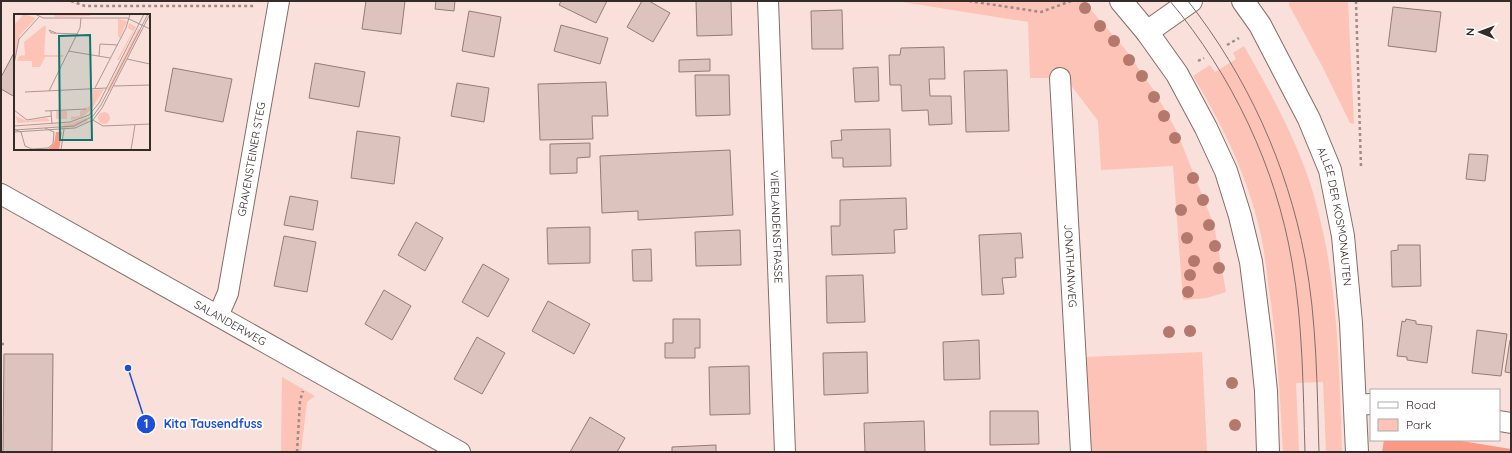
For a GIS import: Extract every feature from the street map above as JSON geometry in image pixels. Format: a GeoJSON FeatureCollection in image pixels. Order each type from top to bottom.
{"type":"FeatureCollection","features":[{"type":"Feature","properties":{"kind":"main road"},"geometry":{"type":"LineString","coordinates":[[1121,1],[1147,32],[1177,74],[1206,128],[1226,171],[1240,216],[1251,262],[1262,342],[1266,391],[1268,452]]}},
{"type":"Feature","properties":{"kind":"main road"},"geometry":{"type":"LineString","coordinates":[[1147,32],[1191,1]]}},
{"type":"Feature","properties":{"kind":"main road","name":"ALLEE DER KOSMONAUTEN"},"geometry":{"type":"LineString","coordinates":[[1243,1],[1260,25],[1309,119],[1330,170],[1343,236],[1351,323],[1363,404],[1357,452]]}},
{"type":"Feature","properties":{"kind":"street","name":"VIERLANDENSTRASSE"},"geometry":{"type":"LineString","coordinates":[[768,1],[785,452]]}},
{"type":"Feature","properties":{"kind":"street","name":"GRAVENSTEINER STEG"},"geometry":{"type":"LineString","coordinates":[[218,316],[228,293],[279,4]]}},
{"type":"Feature","properties":{"kind":"street","name":"JONATHANWEG"},"geometry":{"type":"LineString","coordinates":[[1060,78],[1081,452]]}},
{"type":"Feature","properties":{"kind":"street","name":"SALANDERWEG"},"geometry":{"type":"LineString","coordinates":[[1,194],[460,452]]}},
{"type":"Feature","properties":{"kind":"street"},"geometry":{"type":"LineString","coordinates":[[1500,421],[1511,423]]}},
{"type":"Feature","properties":{"kind":"path"},"geometry":{"type":"LineString","coordinates":[[71,1],[85,6],[279,4]]}},
{"type":"Feature","properties":{"kind":"path"},"geometry":{"type":"LineString","coordinates":[[969,1],[1041,12],[1071,1]]}},
{"type":"Feature","properties":{"kind":"path"},"geometry":{"type":"LineString","coordinates":[[1356,1],[1361,166]]}},
{"type":"Feature","properties":{"kind":"path"},"geometry":{"type":"LineString","coordinates":[[1227,44],[1239,38]]}},
{"type":"Feature","properties":{"kind":"path"},"geometry":{"type":"LineString","coordinates":[[297,452],[300,401],[313,369]]}},
{"type":"Feature","properties":{"kind":"green space"},"geometry":{"type":"Polygon","coordinates":[[[896,1],[1083,1],[1125,49],[1155,92],[1177,132],[1214,225],[1226,292],[1207,298],[1183,300],[1173,166],[1101,170],[1098,121],[1067,80],[1060,78],[1030,78],[1028,22],[896,1]]]}},
{"type":"Feature","properties":{"kind":"green space"},"geometry":{"type":"Polygon","coordinates":[[[1289,1],[1348,1],[1354,124],[1350,123],[1323,68],[1289,5],[1289,1]]]}},
{"type":"Feature","properties":{"kind":"green space"},"geometry":{"type":"Polygon","coordinates":[[[1244,46],[1271,94],[1295,143],[1308,177],[1318,210],[1326,244],[1335,313],[1340,382],[1342,452],[1326,452],[1323,382],[1296,383],[1299,452],[1283,452],[1274,325],[1260,230],[1253,204],[1231,147],[1193,76],[1210,65],[1215,72],[1236,59],[1233,53],[1244,46]]]}},
{"type":"Feature","properties":{"kind":"green space"},"geometry":{"type":"Polygon","coordinates":[[[1202,352],[1207,452],[1090,452],[1086,357],[1202,352]]]}},
{"type":"Feature","properties":{"kind":"green space"},"geometry":{"type":"Polygon","coordinates":[[[282,377],[315,396],[307,402],[301,452],[281,452],[282,377]]]}},
{"type":"Feature","properties":{"kind":"shaded area"},"geometry":{"type":"Polygon","coordinates":[[[1384,441],[1461,441],[1511,449],[1511,452],[1382,452],[1384,441]]]}},
{"type":"Feature","properties":{"kind":"building"},"geometry":{"type":"Polygon","coordinates":[[[366,1],[405,1],[401,34],[362,29],[366,1]]]}},
{"type":"Feature","properties":{"kind":"building"},"geometry":{"type":"Polygon","coordinates":[[[436,1],[455,1],[454,11],[435,9],[436,1]]]}},
{"type":"Feature","properties":{"kind":"building"},"geometry":{"type":"Polygon","coordinates":[[[561,1],[607,1],[596,23],[559,5],[561,1]]]}},
{"type":"Feature","properties":{"kind":"building"},"geometry":{"type":"Polygon","coordinates":[[[642,1],[649,1],[670,13],[653,42],[627,27],[642,1]]]}},
{"type":"Feature","properties":{"kind":"building"},"geometry":{"type":"Polygon","coordinates":[[[696,1],[731,1],[732,35],[697,36],[696,1]]]}},
{"type":"Feature","properties":{"kind":"building"},"geometry":{"type":"Polygon","coordinates":[[[1393,7],[1441,12],[1436,52],[1388,46],[1393,7]]]}},
{"type":"Feature","properties":{"kind":"building"},"geometry":{"type":"Polygon","coordinates":[[[842,10],[843,49],[812,49],[811,11],[842,10]]]}},
{"type":"Feature","properties":{"kind":"building"},"geometry":{"type":"Polygon","coordinates":[[[469,11],[501,17],[494,57],[462,51],[469,11]]]}},
{"type":"Feature","properties":{"kind":"building"},"geometry":{"type":"Polygon","coordinates":[[[561,25],[608,38],[600,64],[554,51],[561,25]]]}},
{"type":"Feature","properties":{"kind":"building"},"geometry":{"type":"Polygon","coordinates":[[[944,47],[945,79],[929,79],[930,96],[951,96],[952,124],[929,125],[928,110],[902,111],[901,85],[890,85],[889,55],[900,55],[901,48],[944,47]]]}},
{"type":"Feature","properties":{"kind":"building"},"geometry":{"type":"Polygon","coordinates":[[[14,53],[14,96],[1,89],[1,77],[14,53]]]}},
{"type":"Feature","properties":{"kind":"building"},"geometry":{"type":"Polygon","coordinates":[[[710,59],[710,71],[679,72],[679,60],[710,59]]]}},
{"type":"Feature","properties":{"kind":"building"},"geometry":{"type":"Polygon","coordinates":[[[315,63],[365,72],[359,107],[309,98],[315,63]]]}},
{"type":"Feature","properties":{"kind":"building"},"geometry":{"type":"Polygon","coordinates":[[[878,67],[879,101],[855,102],[853,68],[878,67]]]}},
{"type":"Feature","properties":{"kind":"building"},"geometry":{"type":"Polygon","coordinates":[[[173,68],[232,79],[223,122],[165,111],[173,68]]]}},
{"type":"Feature","properties":{"kind":"building"},"geometry":{"type":"Polygon","coordinates":[[[1007,70],[1009,131],[966,132],[964,71],[1007,70]]]}},
{"type":"Feature","properties":{"kind":"building"},"geometry":{"type":"Polygon","coordinates":[[[695,75],[729,75],[730,115],[696,116],[695,75]]]}},
{"type":"Feature","properties":{"kind":"building"},"geometry":{"type":"Polygon","coordinates":[[[606,82],[608,116],[592,116],[593,139],[540,140],[538,84],[606,82]]]}},
{"type":"Feature","properties":{"kind":"building"},"geometry":{"type":"Polygon","coordinates":[[[457,83],[489,88],[484,122],[451,116],[457,83]]]}},
{"type":"Feature","properties":{"kind":"building"},"geometry":{"type":"Polygon","coordinates":[[[890,129],[891,166],[843,167],[843,158],[832,158],[831,141],[842,140],[841,130],[890,129]]]}},
{"type":"Feature","properties":{"kind":"building"},"geometry":{"type":"Polygon","coordinates":[[[357,131],[400,137],[394,184],[351,178],[357,131]]]}},
{"type":"Feature","properties":{"kind":"building"},"geometry":{"type":"Polygon","coordinates":[[[590,143],[590,157],[577,158],[577,173],[550,174],[550,144],[590,143]]]}},
{"type":"Feature","properties":{"kind":"building"},"geometry":{"type":"Polygon","coordinates":[[[730,150],[733,215],[638,220],[638,211],[602,213],[600,156],[730,150]]]}},
{"type":"Feature","properties":{"kind":"building"},"geometry":{"type":"Polygon","coordinates":[[[1469,154],[1488,155],[1485,181],[1466,179],[1469,154]]]}},
{"type":"Feature","properties":{"kind":"building"},"geometry":{"type":"Polygon","coordinates":[[[290,196],[318,201],[313,230],[284,225],[290,196]]]}},
{"type":"Feature","properties":{"kind":"building"},"geometry":{"type":"Polygon","coordinates":[[[906,198],[907,229],[894,230],[895,253],[832,255],[831,226],[840,226],[840,200],[906,198]]]}},
{"type":"Feature","properties":{"kind":"building"},"geometry":{"type":"Polygon","coordinates":[[[416,222],[443,238],[425,271],[398,255],[416,222]]]}},
{"type":"Feature","properties":{"kind":"building"},"geometry":{"type":"Polygon","coordinates":[[[590,227],[590,263],[548,264],[547,228],[590,227]]]}},
{"type":"Feature","properties":{"kind":"building"},"geometry":{"type":"Polygon","coordinates":[[[740,230],[741,265],[696,266],[695,232],[740,230]]]}},
{"type":"Feature","properties":{"kind":"building"},"geometry":{"type":"Polygon","coordinates":[[[1021,233],[1023,258],[1015,258],[1016,277],[1002,278],[1004,294],[982,295],[979,235],[1021,233]]]}},
{"type":"Feature","properties":{"kind":"building"},"geometry":{"type":"Polygon","coordinates":[[[284,236],[316,242],[307,292],[274,286],[284,236]]]}},
{"type":"Feature","properties":{"kind":"building"},"geometry":{"type":"Polygon","coordinates":[[[1398,245],[1420,245],[1421,286],[1392,287],[1391,251],[1398,250],[1398,245]]]}},
{"type":"Feature","properties":{"kind":"building"},"geometry":{"type":"Polygon","coordinates":[[[651,249],[652,281],[633,281],[632,250],[651,249]]]}},
{"type":"Feature","properties":{"kind":"building"},"geometry":{"type":"Polygon","coordinates":[[[483,264],[509,279],[488,317],[462,302],[483,264]]]}},
{"type":"Feature","properties":{"kind":"building"},"geometry":{"type":"Polygon","coordinates":[[[863,275],[865,322],[827,323],[826,276],[863,275]]]}},
{"type":"Feature","properties":{"kind":"building"},"geometry":{"type":"Polygon","coordinates":[[[384,290],[411,306],[392,340],[365,324],[384,290]]]}},
{"type":"Feature","properties":{"kind":"building"},"geometry":{"type":"Polygon","coordinates":[[[548,301],[590,324],[574,354],[532,331],[548,301]]]}},
{"type":"Feature","properties":{"kind":"building"},"geometry":{"type":"Polygon","coordinates":[[[673,319],[700,319],[700,348],[695,348],[695,358],[665,358],[665,343],[673,343],[673,319]]]}},
{"type":"Feature","properties":{"kind":"building"},"geometry":{"type":"Polygon","coordinates":[[[1406,319],[1416,321],[1416,324],[1432,326],[1427,363],[1407,360],[1407,357],[1397,356],[1402,321],[1405,322],[1406,319]]]}},
{"type":"Feature","properties":{"kind":"building"},"geometry":{"type":"Polygon","coordinates":[[[1477,330],[1507,334],[1501,376],[1472,373],[1477,330]]]}},
{"type":"Feature","properties":{"kind":"building"},"geometry":{"type":"Polygon","coordinates":[[[477,337],[505,353],[482,394],[454,379],[477,337]]]}},
{"type":"Feature","properties":{"kind":"building"},"geometry":{"type":"Polygon","coordinates":[[[979,340],[980,379],[944,380],[943,342],[979,340]]]}},
{"type":"Feature","properties":{"kind":"building"},"geometry":{"type":"Polygon","coordinates":[[[1511,340],[1511,373],[1505,372],[1511,340]]]}},
{"type":"Feature","properties":{"kind":"building"},"geometry":{"type":"Polygon","coordinates":[[[867,352],[868,393],[824,395],[823,353],[867,352]]]}},
{"type":"Feature","properties":{"kind":"building"},"geometry":{"type":"Polygon","coordinates":[[[4,354],[53,354],[52,452],[3,452],[4,354]]]}},
{"type":"Feature","properties":{"kind":"building"},"geometry":{"type":"Polygon","coordinates":[[[749,366],[750,414],[710,415],[709,367],[749,366]]]}},
{"type":"Feature","properties":{"kind":"building"},"geometry":{"type":"Polygon","coordinates":[[[990,411],[1038,411],[1039,444],[990,445],[990,411]]]}},
{"type":"Feature","properties":{"kind":"building"},"geometry":{"type":"Polygon","coordinates":[[[590,417],[625,438],[617,452],[570,452],[590,417]]]}},
{"type":"Feature","properties":{"kind":"building"},"geometry":{"type":"Polygon","coordinates":[[[924,421],[925,452],[865,452],[864,423],[924,421]]]}},
{"type":"Feature","properties":{"kind":"building"},"geometry":{"type":"Polygon","coordinates":[[[716,445],[716,452],[672,452],[672,447],[716,445]]]}},
{"type":"Feature","properties":{"kind":"tram line"},"geometry":{"type":"LineString","coordinates":[[1170,1],[1213,60],[1232,91],[1263,157],[1275,192],[1285,227],[1296,285],[1302,357],[1305,452]]}},
{"type":"Feature","properties":{"kind":"tram line"},"geometry":{"type":"LineString","coordinates":[[1188,1],[1229,60],[1262,122],[1276,155],[1297,223],[1305,258],[1312,306],[1316,355],[1319,452]]}},
{"type":"Feature","properties":{"kind":"place","name":"Kita Tausendfuss"},"geometry":{"type":"Point","coordinates":[128,368]}}]}
